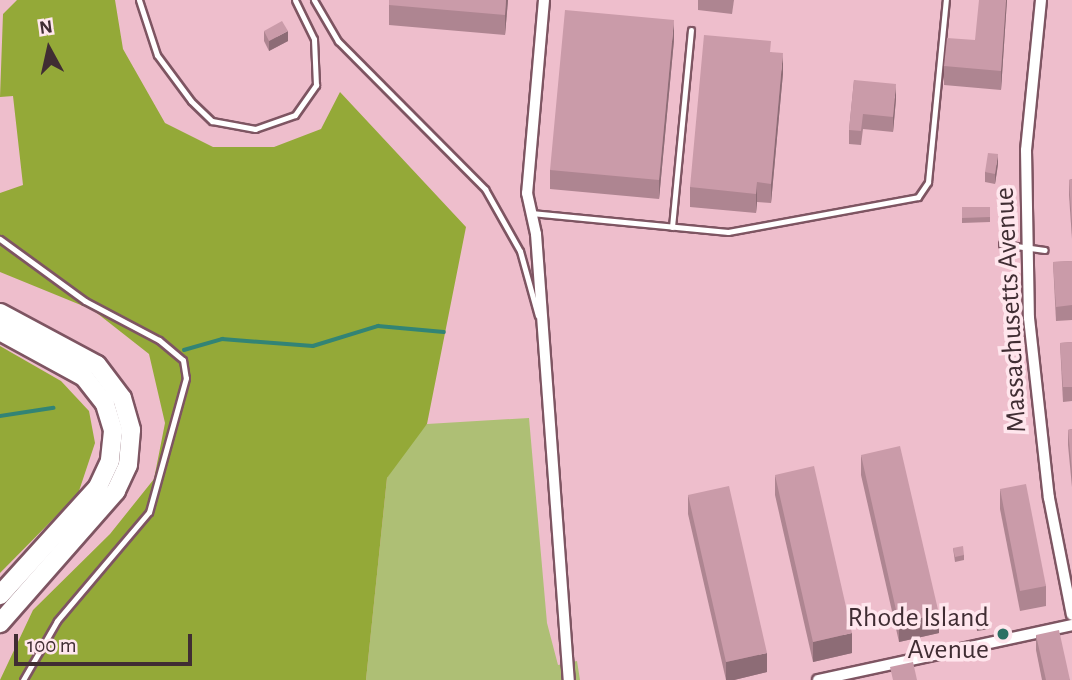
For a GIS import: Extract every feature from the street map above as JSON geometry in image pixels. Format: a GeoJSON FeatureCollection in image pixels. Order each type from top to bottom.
{"type":"FeatureCollection","features":[{"type":"Feature","properties":{"kind":"main road"},"geometry":{"type":"LineString","coordinates":[[0,313],[97,365],[122,398],[131,430],[128,465],[116,491],[0,623]]}},
{"type":"Feature","properties":{"kind":"main road"},"geometry":{"type":"LineString","coordinates":[[0,331],[84,377],[105,404],[113,431],[110,461],[98,487],[0,595]]}},
{"type":"Feature","properties":{"kind":"street"},"geometry":{"type":"LineString","coordinates":[[544,0],[527,193],[543,329],[569,680]]}},
{"type":"Feature","properties":{"kind":"street","name":"Massachusetts Avenue"},"geometry":{"type":"LineString","coordinates":[[1041,0],[1028,106],[1026,244],[1041,445],[1072,615]]}},
{"type":"Feature","properties":{"kind":"street"},"geometry":{"type":"LineString","coordinates":[[818,680],[1072,625]]}},
{"type":"Feature","properties":{"kind":"lane"},"geometry":{"type":"LineString","coordinates":[[139,0],[157,55],[191,101],[212,121],[255,130],[295,115],[316,85],[314,39],[295,0]]}},
{"type":"Feature","properties":{"kind":"lane"},"geometry":{"type":"LineString","coordinates":[[314,0],[338,41],[485,189],[520,251],[543,329]]}},
{"type":"Feature","properties":{"kind":"lane"},"geometry":{"type":"LineString","coordinates":[[531,213],[728,232],[908,201],[926,191],[946,0]]}},
{"type":"Feature","properties":{"kind":"lane"},"geometry":{"type":"LineString","coordinates":[[672,227],[691,30]]}},
{"type":"Feature","properties":{"kind":"lane"},"geometry":{"type":"LineString","coordinates":[[0,239],[85,301],[159,340],[183,360],[186,378],[149,512],[57,621],[23,680]]}},
{"type":"Feature","properties":{"kind":"lane"},"geometry":{"type":"LineString","coordinates":[[1002,244],[1026,244],[1045,250]]}},
{"type":"Feature","properties":{"kind":"green space"},"geometry":{"type":"Polygon","coordinates":[[[17,0],[115,0],[123,49],[165,123],[213,147],[274,147],[321,129],[340,92],[466,227],[427,424],[387,478],[366,680],[0,680],[33,610],[110,534],[154,479],[165,423],[149,354],[93,310],[0,272],[0,193],[23,185],[13,96],[0,97],[3,14],[17,0]]]}},
{"type":"Feature","properties":{"kind":"green space"},"geometry":{"type":"Polygon","coordinates":[[[0,346],[61,381],[89,411],[95,443],[78,494],[0,573],[0,346]]]}},
{"type":"Feature","properties":{"kind":"green space"},"geometry":{"type":"Polygon","coordinates":[[[529,418],[547,623],[558,665],[577,661],[580,680],[366,680],[387,478],[402,453],[427,424],[529,418]]]}},
{"type":"Feature","properties":{"kind":"building"},"geometry":{"type":"Polygon","coordinates":[[[389,0],[506,0],[505,15],[389,5],[389,0]]]}},
{"type":"Feature","properties":{"kind":"building"},"geometry":{"type":"Polygon","coordinates":[[[979,0],[1006,0],[1001,71],[944,66],[947,38],[975,40],[979,0]]]}},
{"type":"Feature","properties":{"kind":"building"},"geometry":{"type":"Polygon","coordinates":[[[565,10],[674,20],[659,180],[550,170],[565,10]]]}},
{"type":"Feature","properties":{"kind":"building"},"geometry":{"type":"Polygon","coordinates":[[[282,21],[288,31],[269,41],[264,31],[282,21]]]}},
{"type":"Feature","properties":{"kind":"building"},"geometry":{"type":"Polygon","coordinates":[[[704,35],[771,41],[770,52],[783,53],[771,184],[757,182],[756,194],[690,187],[704,35]]]}},
{"type":"Feature","properties":{"kind":"building"},"geometry":{"type":"Polygon","coordinates":[[[854,80],[896,84],[893,117],[863,114],[861,131],[849,130],[854,80]]]}},
{"type":"Feature","properties":{"kind":"building"},"geometry":{"type":"Polygon","coordinates":[[[988,153],[998,154],[995,174],[985,172],[988,153]]]}},
{"type":"Feature","properties":{"kind":"building"},"geometry":{"type":"Polygon","coordinates":[[[1072,179],[1072,224],[1069,180],[1072,179]]]}},
{"type":"Feature","properties":{"kind":"building"},"geometry":{"type":"Polygon","coordinates":[[[962,207],[990,207],[990,217],[962,218],[962,207]]]}},
{"type":"Feature","properties":{"kind":"building"},"geometry":{"type":"Polygon","coordinates":[[[1072,261],[1072,305],[1056,307],[1053,262],[1072,261]]]}},
{"type":"Feature","properties":{"kind":"building"},"geometry":{"type":"Polygon","coordinates":[[[1072,342],[1072,387],[1063,387],[1060,343],[1072,342]]]}},
{"type":"Feature","properties":{"kind":"building"},"geometry":{"type":"Polygon","coordinates":[[[1072,429],[1072,472],[1068,430],[1072,429]]]}},
{"type":"Feature","properties":{"kind":"building"},"geometry":{"type":"Polygon","coordinates":[[[900,446],[939,614],[899,623],[861,455],[900,446]]]}},
{"type":"Feature","properties":{"kind":"building"},"geometry":{"type":"Polygon","coordinates":[[[814,466],[852,633],[813,642],[775,475],[814,466]]]}},
{"type":"Feature","properties":{"kind":"building"},"geometry":{"type":"Polygon","coordinates":[[[1026,484],[1046,586],[1020,591],[1000,489],[1026,484]]]}},
{"type":"Feature","properties":{"kind":"building"},"geometry":{"type":"Polygon","coordinates":[[[729,486],[767,653],[726,662],[688,495],[729,486]]]}},
{"type":"Feature","properties":{"kind":"building"},"geometry":{"type":"Polygon","coordinates":[[[963,546],[964,555],[955,557],[953,548],[963,546]]]}},
{"type":"Feature","properties":{"kind":"building"},"geometry":{"type":"Polygon","coordinates":[[[988,614],[990,624],[977,626],[975,616],[988,614]]]}},
{"type":"Feature","properties":{"kind":"building"},"geometry":{"type":"Polygon","coordinates":[[[1059,630],[1070,680],[1046,680],[1036,635],[1059,630]]]}},
{"type":"Feature","properties":{"kind":"building"},"geometry":{"type":"Polygon","coordinates":[[[913,662],[917,680],[893,680],[890,667],[913,662]]]}},
{"type":"Feature","properties":{"kind":"waterway"},"geometry":{"type":"LineString","coordinates":[[184,350],[222,339],[313,346],[378,326],[444,332]]}},
{"type":"Feature","properties":{"kind":"waterway"},"geometry":{"type":"LineString","coordinates":[[0,416],[53,408]]}},
{"type":"Feature","properties":{"kind":"place","name":"Rhode Island Avenue"},"geometry":{"type":"Point","coordinates":[1003,634]}}]}
